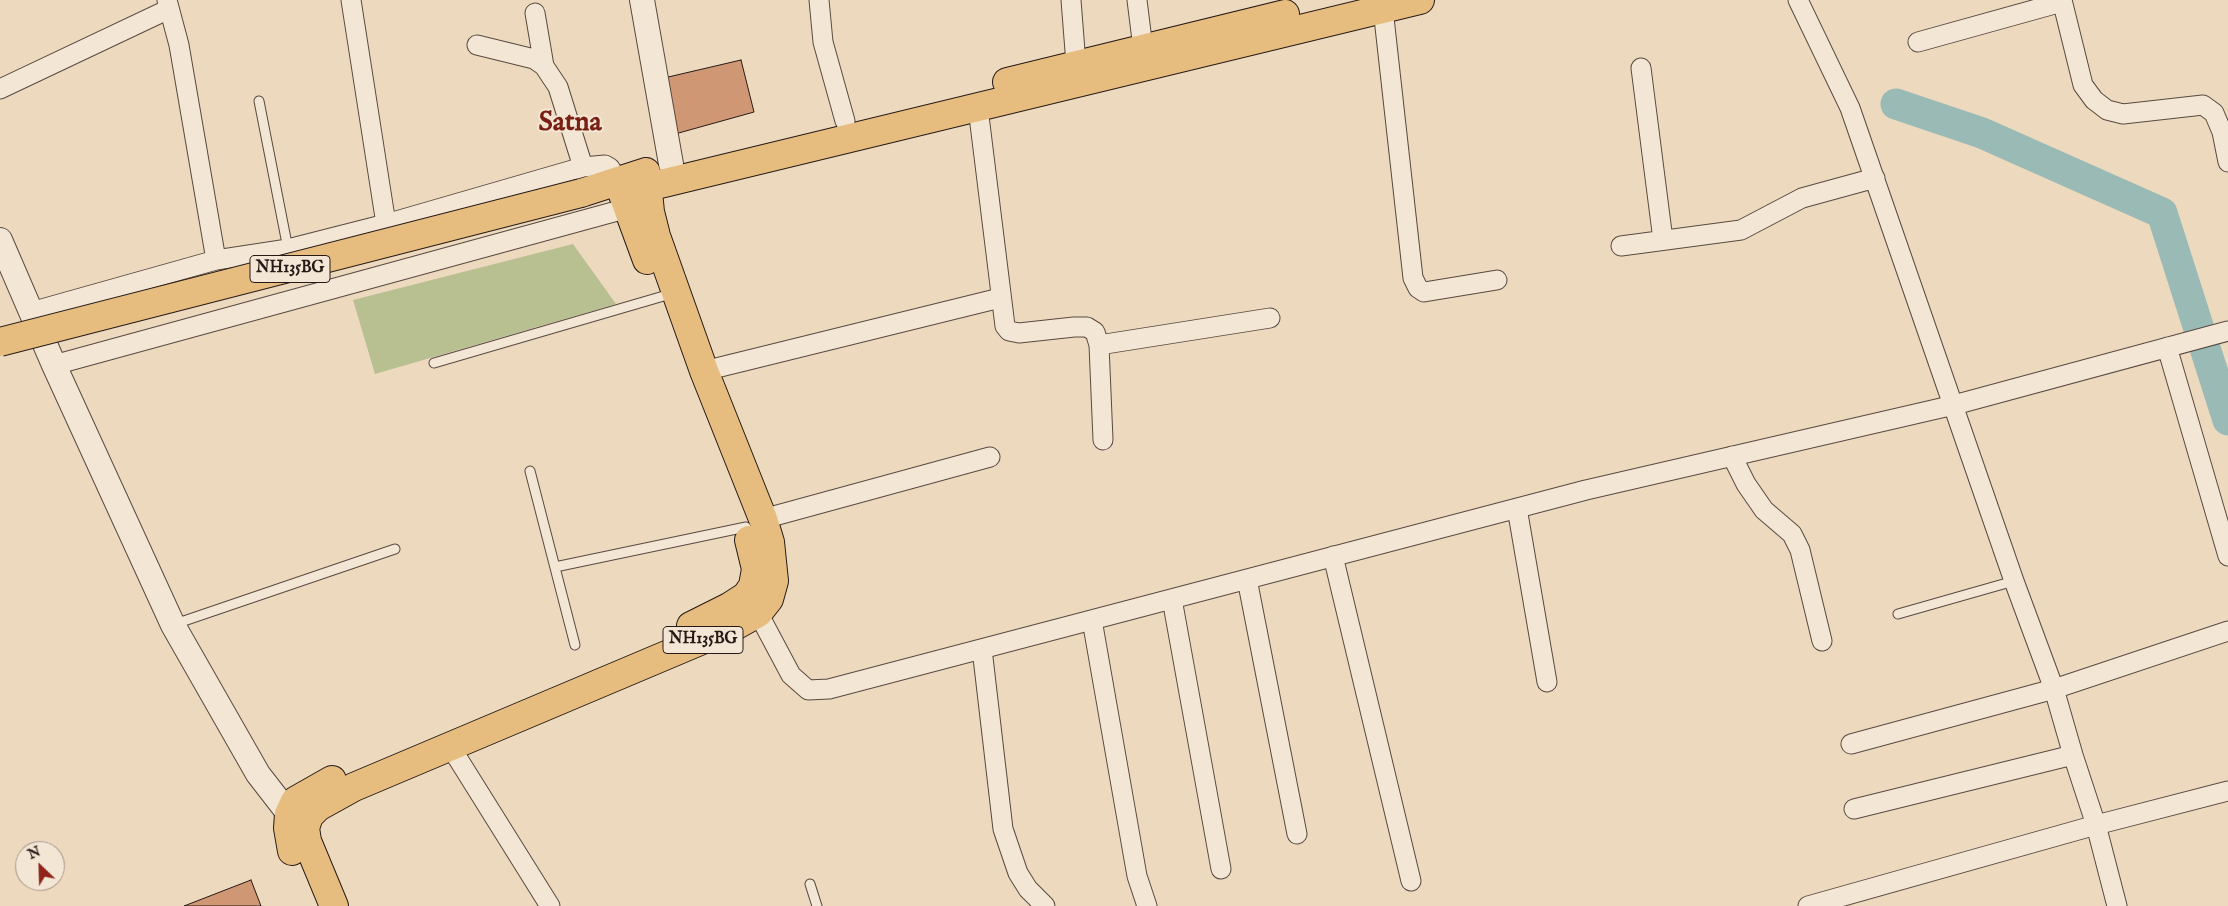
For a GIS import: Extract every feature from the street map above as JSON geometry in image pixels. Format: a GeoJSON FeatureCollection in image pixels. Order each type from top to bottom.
{"type":"FeatureCollection","features":[{"type":"Feature","properties":{"kind":"main road"},"geometry":{"type":"LineString","coordinates":[[655,174],[845,121],[1343,0]]}},
{"type":"Feature","properties":{"kind":"main road"},"geometry":{"type":"LineString","coordinates":[[655,174],[978,108],[1420,0]]}},
{"type":"Feature","properties":{"kind":"main road","name":"NH135BG"},"geometry":{"type":"LineString","coordinates":[[0,342],[585,184],[623,194],[655,174]]}},
{"type":"Feature","properties":{"kind":"main road","name":"NH135BG"},"geometry":{"type":"LineString","coordinates":[[334,906],[307,841],[306,828],[309,816],[318,807],[354,787],[733,627],[758,613],[769,599],[774,580],[770,542],[754,523],[669,295],[650,212],[655,174]]}},
{"type":"Feature","properties":{"kind":"main road","name":"NH135BG"},"geometry":{"type":"LineString","coordinates":[[289,814],[295,801],[342,775],[729,608],[746,596],[753,586],[756,568],[754,523],[704,371],[623,194]]}},
{"type":"Feature","properties":{"kind":"main road"},"geometry":{"type":"LineString","coordinates":[[289,814],[288,828],[295,864],[314,906]]}},
{"type":"Feature","properties":{"kind":"street"},"geometry":{"type":"LineString","coordinates":[[351,0],[386,224]]}},
{"type":"Feature","properties":{"kind":"street"},"geometry":{"type":"LineString","coordinates":[[642,0],[655,174]]}},
{"type":"Feature","properties":{"kind":"street"},"geometry":{"type":"LineString","coordinates":[[819,0],[823,42],[845,121]]}},
{"type":"Feature","properties":{"kind":"street"},"geometry":{"type":"LineString","coordinates":[[1071,0],[1076,64]]}},
{"type":"Feature","properties":{"kind":"street"},"geometry":{"type":"LineString","coordinates":[[1137,0],[1143,48]]}},
{"type":"Feature","properties":{"kind":"street"},"geometry":{"type":"LineString","coordinates":[[1798,0],[1850,108],[1875,178],[2014,581],[2054,689],[2096,825],[2117,906]]}},
{"type":"Feature","properties":{"kind":"street"},"geometry":{"type":"LineString","coordinates":[[1918,42],[2062,1],[2083,85],[2094,100],[2107,110],[2122,114],[2203,106],[2214,113],[2222,132],[2228,162]]}},
{"type":"Feature","properties":{"kind":"street"},"geometry":{"type":"LineString","coordinates":[[0,89],[168,4],[179,46],[216,260]]}},
{"type":"Feature","properties":{"kind":"street"},"geometry":{"type":"LineString","coordinates":[[1383,9],[1413,278],[1418,288],[1424,292],[1497,280]]}},
{"type":"Feature","properties":{"kind":"street"},"geometry":{"type":"LineString","coordinates":[[534,13],[544,66]]}},
{"type":"Feature","properties":{"kind":"street"},"geometry":{"type":"LineString","coordinates":[[31,312],[216,260],[288,248],[386,224],[585,184],[558,87],[553,76],[534,59],[478,45]]}},
{"type":"Feature","properties":{"kind":"street"},"geometry":{"type":"LineString","coordinates":[[1641,68],[1663,240]]}},
{"type":"Feature","properties":{"kind":"street"},"geometry":{"type":"LineString","coordinates":[[978,108],[1004,326],[1009,331],[1019,333],[1087,328],[1095,332],[1099,345],[1104,440]]}},
{"type":"Feature","properties":{"kind":"street"},"geometry":{"type":"LineString","coordinates":[[1620,246],[1741,230],[1802,198],[1875,178]]}},
{"type":"Feature","properties":{"kind":"street"},"geometry":{"type":"LineString","coordinates":[[54,365],[623,194]]}},
{"type":"Feature","properties":{"kind":"street"},"geometry":{"type":"LineString","coordinates":[[0,240],[54,365],[173,625],[258,774],[289,814]]}},
{"type":"Feature","properties":{"kind":"street"},"geometry":{"type":"LineString","coordinates":[[704,371],[1000,298]]}},
{"type":"Feature","properties":{"kind":"street"},"geometry":{"type":"LineString","coordinates":[[1099,345],[1270,318]]}},
{"type":"Feature","properties":{"kind":"street"},"geometry":{"type":"LineString","coordinates":[[758,613],[791,675],[808,690],[829,689],[1516,508],[1954,405],[2228,331]]}},
{"type":"Feature","properties":{"kind":"street"},"geometry":{"type":"LineString","coordinates":[[2174,346],[2228,556]]}},
{"type":"Feature","properties":{"kind":"street"},"geometry":{"type":"LineString","coordinates":[[1732,456],[1746,484],[1764,510],[1792,534],[1800,550],[1822,641]]}},
{"type":"Feature","properties":{"kind":"street"},"geometry":{"type":"LineString","coordinates":[[754,523],[990,457]]}},
{"type":"Feature","properties":{"kind":"street"},"geometry":{"type":"LineString","coordinates":[[1516,508],[1546,682]]}},
{"type":"Feature","properties":{"kind":"street"},"geometry":{"type":"LineString","coordinates":[[1333,556],[1410,881]]}},
{"type":"Feature","properties":{"kind":"street"},"geometry":{"type":"LineString","coordinates":[[1247,579],[1297,834]]}},
{"type":"Feature","properties":{"kind":"street"},"geometry":{"type":"LineString","coordinates":[[1172,599],[1221,869]]}},
{"type":"Feature","properties":{"kind":"street"},"geometry":{"type":"LineString","coordinates":[[1092,620],[1137,876],[1147,906]]}},
{"type":"Feature","properties":{"kind":"street"},"geometry":{"type":"LineString","coordinates":[[1851,744],[2054,689],[2228,631]]}},
{"type":"Feature","properties":{"kind":"street"},"geometry":{"type":"LineString","coordinates":[[982,649],[1003,829],[1018,873],[1028,889],[1046,906]]}},
{"type":"Feature","properties":{"kind":"street"},"geometry":{"type":"LineString","coordinates":[[450,746],[550,906]]}},
{"type":"Feature","properties":{"kind":"street"},"geometry":{"type":"LineString","coordinates":[[1854,809],[2073,755]]}},
{"type":"Feature","properties":{"kind":"street"},"geometry":{"type":"LineString","coordinates":[[1808,906],[1866,898],[2096,825],[2228,791]]}},
{"type":"Feature","properties":{"kind":"lane"},"geometry":{"type":"LineString","coordinates":[[259,101],[288,248]]}},
{"type":"Feature","properties":{"kind":"lane"},"geometry":{"type":"LineString","coordinates":[[434,363],[669,295]]}},
{"type":"Feature","properties":{"kind":"lane"},"geometry":{"type":"LineString","coordinates":[[530,471],[575,645]]}},
{"type":"Feature","properties":{"kind":"lane"},"geometry":{"type":"LineString","coordinates":[[555,567],[754,523]]}},
{"type":"Feature","properties":{"kind":"lane"},"geometry":{"type":"LineString","coordinates":[[173,625],[395,549]]}},
{"type":"Feature","properties":{"kind":"lane"},"geometry":{"type":"LineString","coordinates":[[1898,614],[2014,581]]}},
{"type":"Feature","properties":{"kind":"lane"},"geometry":{"type":"LineString","coordinates":[[810,884],[817,906]]}},
{"type":"Feature","properties":{"kind":"green space"},"geometry":{"type":"Polygon","coordinates":[[[573,244],[616,304],[375,374],[353,300],[573,244]]]}},
{"type":"Feature","properties":{"kind":"building"},"geometry":{"type":"Polygon","coordinates":[[[741,60],[754,112],[675,134],[664,78],[741,60]]]}},
{"type":"Feature","properties":{"kind":"building"},"geometry":{"type":"Polygon","coordinates":[[[251,880],[261,906],[184,906],[251,880]]]}},
{"type":"Feature","properties":{"kind":"waterway"},"geometry":{"type":"LineString","coordinates":[[1896,104],[1982,133],[2162,213],[2228,420]]}},
{"type":"Feature","properties":{"kind":"district","name":"Satna"},"geometry":{"type":"Point","coordinates":[570,124]}}]}
